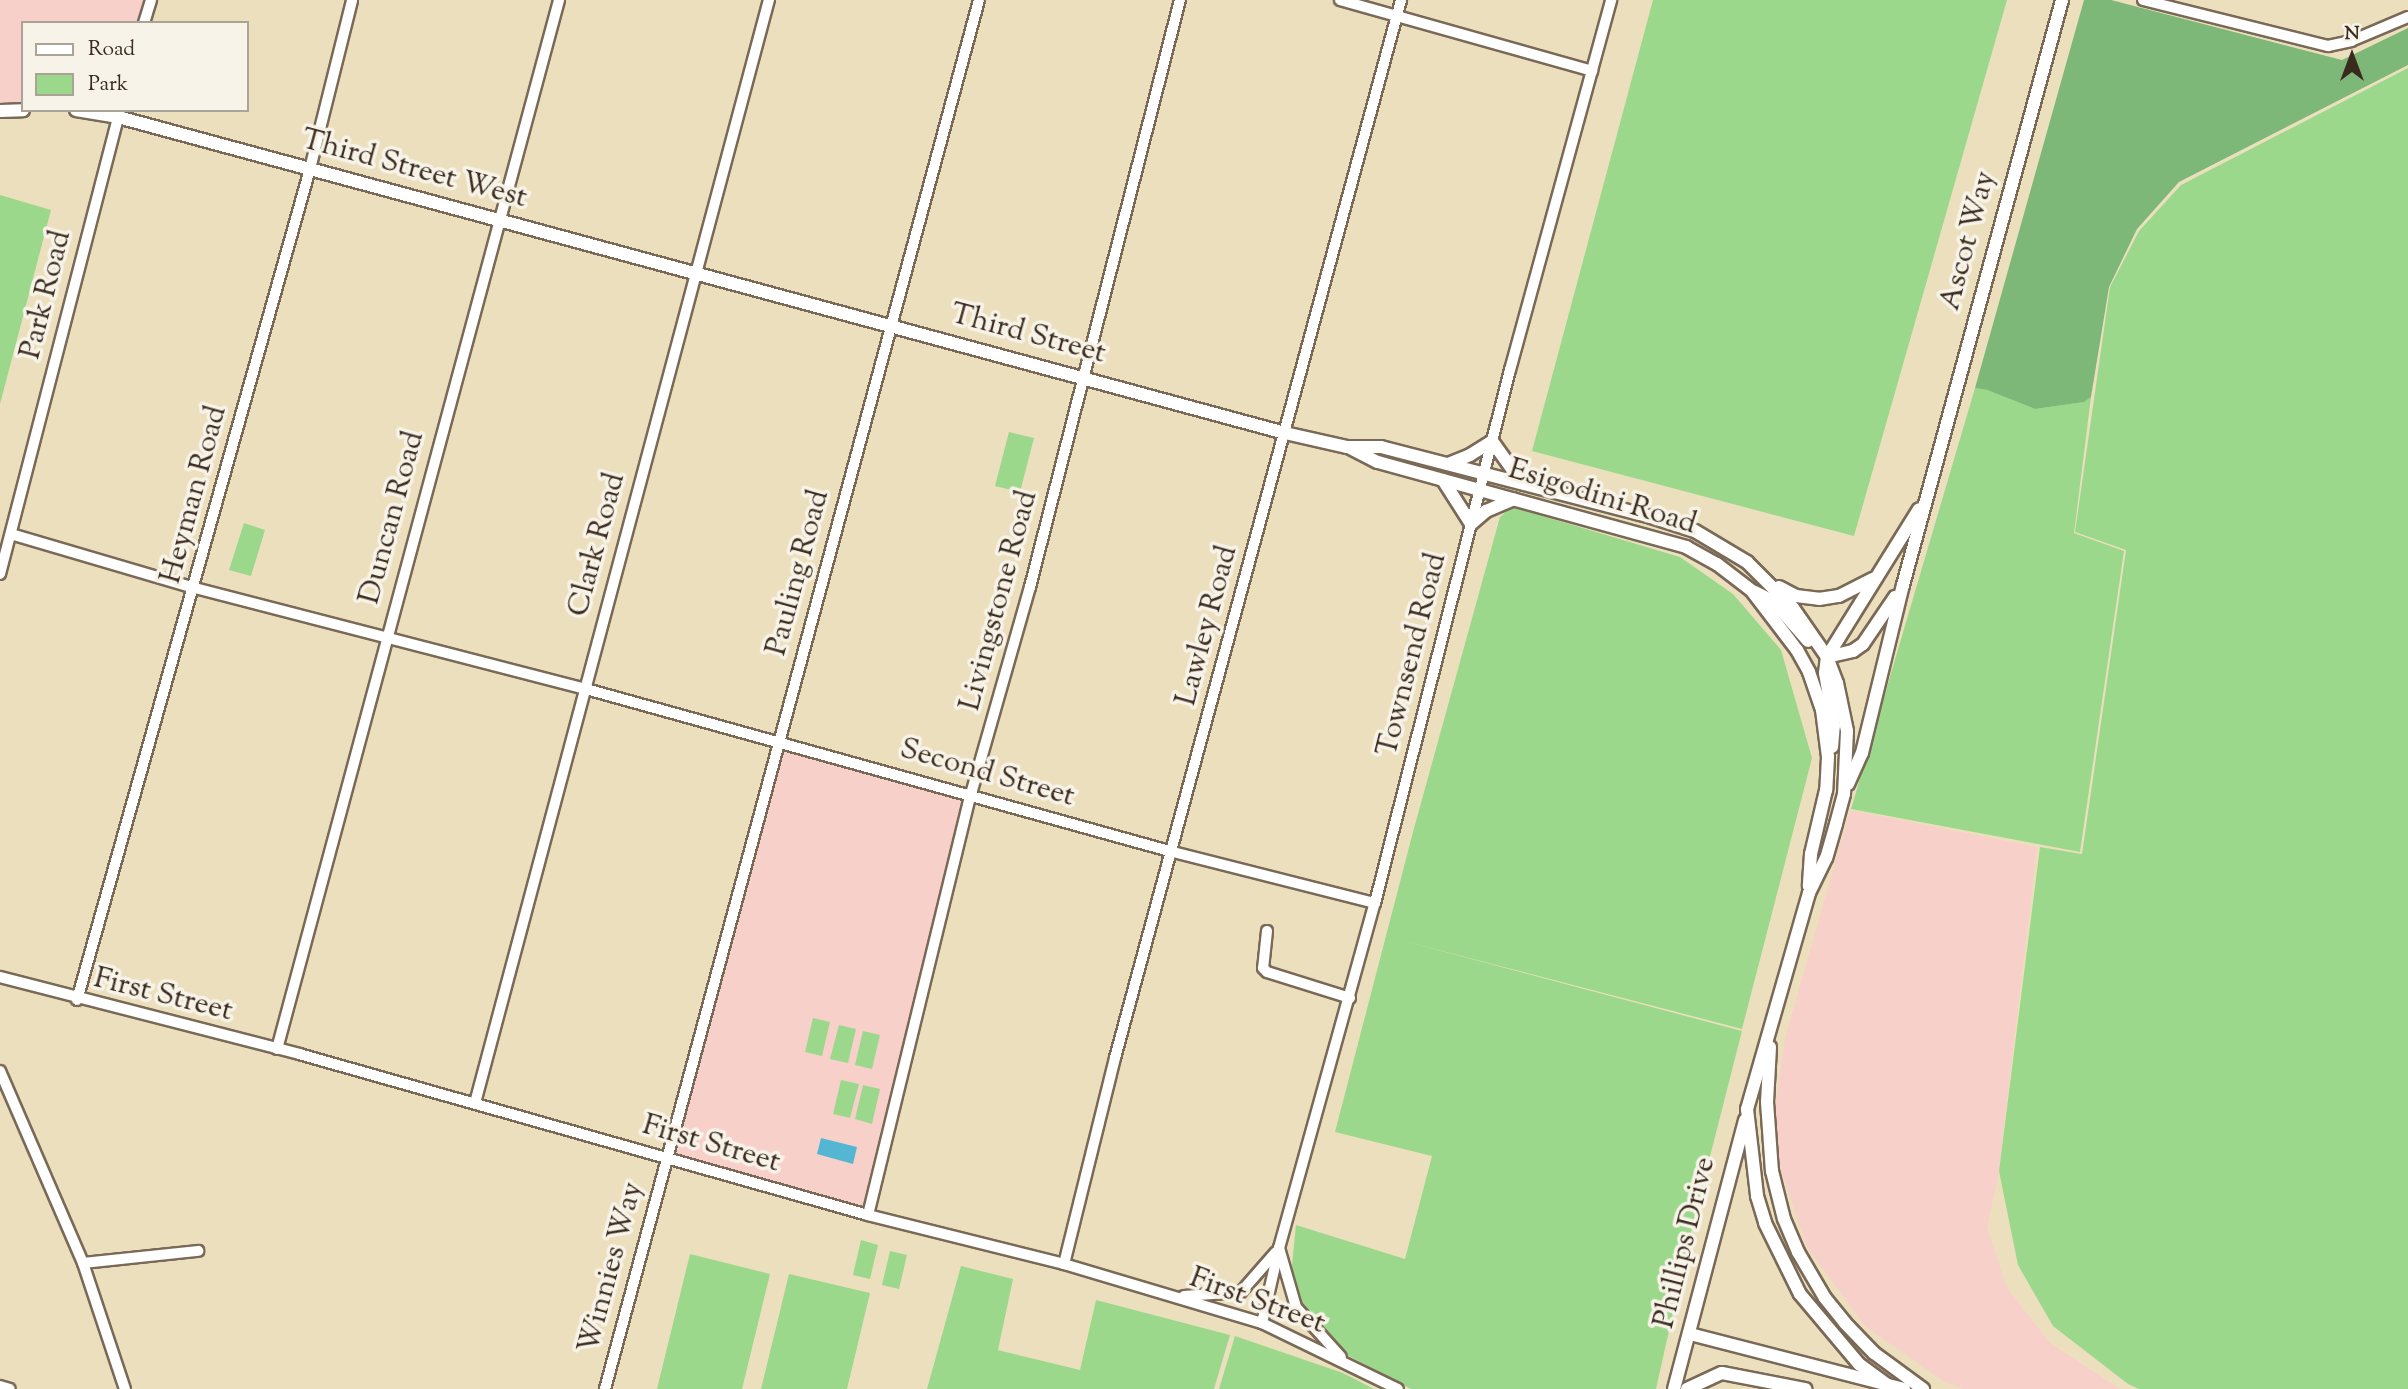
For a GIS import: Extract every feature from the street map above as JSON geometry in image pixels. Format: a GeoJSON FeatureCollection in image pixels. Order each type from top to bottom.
{"type":"FeatureCollection","features":[{"type":"Feature","properties":{"kind":"main road","name":"Ascot Way"},"geometry":{"type":"LineString","coordinates":[[1844,794],[1862,753],[1903,585],[2062,0]]}},
{"type":"Feature","properties":{"kind":"main road"},"geometry":{"type":"LineString","coordinates":[[0,111],[21,110]]}},
{"type":"Feature","properties":{"kind":"main road","name":"Third Street West"},"geometry":{"type":"LineString","coordinates":[[98,112],[119,114],[310,169],[695,272]]}},
{"type":"Feature","properties":{"kind":"main road","name":"Third Street"},"geometry":{"type":"LineString","coordinates":[[695,272],[1285,433],[1347,447],[1381,447],[1484,473]]}},
{"type":"Feature","properties":{"kind":"main road"},"geometry":{"type":"LineString","coordinates":[[1448,464],[1470,456],[1492,441],[1522,483]]}},
{"type":"Feature","properties":{"kind":"main road","name":"Third Street"},"geometry":{"type":"LineString","coordinates":[[1347,447],[1378,462],[1480,490]]}},
{"type":"Feature","properties":{"kind":"main road","name":"Esigodini Road"},"geometry":{"type":"LineString","coordinates":[[1484,473],[1695,531],[1747,562],[1769,582],[1793,608],[1827,657],[1837,683],[1847,731],[1844,794],[1826,858],[1809,892],[1747,1109],[1757,1196],[1765,1223],[1788,1272],[1800,1294],[1840,1344],[1859,1364],[1889,1387]]}},
{"type":"Feature","properties":{"kind":"main road"},"geometry":{"type":"LineString","coordinates":[[1443,480],[1471,524],[1486,511],[1514,499]]}},
{"type":"Feature","properties":{"kind":"main road","name":"Esigodini Road"},"geometry":{"type":"LineString","coordinates":[[1480,490],[1686,547],[1717,564],[1752,591],[1779,622],[1809,673],[1822,710],[1828,757],[1826,790],[1811,854],[1809,892]]}},
{"type":"Feature","properties":{"kind":"main road"},"geometry":{"type":"LineString","coordinates":[[1828,757],[1833,744],[1834,726],[1826,681],[1827,657],[1927,495]]}},
{"type":"Feature","properties":{"kind":"main road"},"geometry":{"type":"LineString","coordinates":[[1769,582],[1796,596],[1819,599],[1839,596],[1878,576]]}},
{"type":"Feature","properties":{"kind":"main road"},"geometry":{"type":"LineString","coordinates":[[1827,657],[1853,650],[1863,644],[1903,585]]}},
{"type":"Feature","properties":{"kind":"main road"},"geometry":{"type":"LineString","coordinates":[[1752,591],[1773,601],[1827,657]]}},
{"type":"Feature","properties":{"kind":"main road","name":"Esigodini Road"},"geometry":{"type":"LineString","coordinates":[[1772,1026],[1767,1102],[1772,1171],[1784,1219],[1798,1252],[1825,1298],[1845,1323],[1874,1353],[1923,1389]]}},
{"type":"Feature","properties":{"kind":"main road","name":"Phillips Drive"},"geometry":{"type":"LineString","coordinates":[[1674,1389],[1747,1109]]}},
{"type":"Feature","properties":{"kind":"main road"},"geometry":{"type":"LineString","coordinates":[[1690,1334],[1904,1389]]}},
{"type":"Feature","properties":{"kind":"main road"},"geometry":{"type":"LineString","coordinates":[[1687,1389],[1721,1373],[1805,1389]]}},
{"type":"Feature","properties":{"kind":"street"},"geometry":{"type":"LineString","coordinates":[[145,21],[151,0]]}},
{"type":"Feature","properties":{"kind":"street","name":"Heyman Road"},"geometry":{"type":"LineString","coordinates":[[77,1000],[195,588],[310,169],[352,0]]}},
{"type":"Feature","properties":{"kind":"street","name":"Duncan Road"},"geometry":{"type":"LineString","coordinates":[[277,1049],[559,0]]}},
{"type":"Feature","properties":{"kind":"street","name":"Clark Road"},"geometry":{"type":"LineString","coordinates":[[475,1103],[769,0]]}},
{"type":"Feature","properties":{"kind":"street","name":"Pauling Road"},"geometry":{"type":"LineString","coordinates":[[667,1159],[979,0]]}},
{"type":"Feature","properties":{"kind":"street","name":"Livingstone Road"},"geometry":{"type":"LineString","coordinates":[[868,1215],[971,794],[992,727],[1180,0]]}},
{"type":"Feature","properties":{"kind":"street"},"geometry":{"type":"LineString","coordinates":[[1340,0],[1592,71]]}},
{"type":"Feature","properties":{"kind":"street","name":"Lawley Road"},"geometry":{"type":"LineString","coordinates":[[1064,1264],[1108,1084],[1173,852],[1401,0]]}},
{"type":"Feature","properties":{"kind":"street","name":"Townsend Road"},"geometry":{"type":"LineString","coordinates":[[1262,1323],[1279,1248],[1350,998],[1492,441],[1611,0]]}},
{"type":"Feature","properties":{"kind":"street"},"geometry":{"type":"LineString","coordinates":[[2143,0],[2328,46],[2351,41],[2408,17]]}},
{"type":"Feature","properties":{"kind":"street","name":"Park Road"},"geometry":{"type":"LineString","coordinates":[[0,574],[119,114]]}},
{"type":"Feature","properties":{"kind":"street","name":"Second Street"},"geometry":{"type":"LineString","coordinates":[[10,534],[195,588],[586,689],[1173,852],[1375,903]]}},
{"type":"Feature","properties":{"kind":"street"},"geometry":{"type":"LineString","coordinates":[[1267,931],[1263,968],[1267,972],[1350,998]]}},
{"type":"Feature","properties":{"kind":"street","name":"First Street"},"geometry":{"type":"LineString","coordinates":[[0,977],[77,1000],[277,1049],[475,1103],[868,1215],[1064,1264],[1262,1323],[1398,1389]]}},
{"type":"Feature","properties":{"kind":"street"},"geometry":{"type":"LineString","coordinates":[[0,1071],[83,1263],[125,1389]]}},
{"type":"Feature","properties":{"kind":"street","name":"Winnies Way"},"geometry":{"type":"LineString","coordinates":[[605,1389],[667,1159]]}},
{"type":"Feature","properties":{"kind":"street"},"geometry":{"type":"LineString","coordinates":[[1173,1297],[1241,1292],[1256,1278],[1279,1248]]}},
{"type":"Feature","properties":{"kind":"street"},"geometry":{"type":"LineString","coordinates":[[1279,1248],[1293,1297],[1302,1316],[1348,1363]]}},
{"type":"Feature","properties":{"kind":"street"},"geometry":{"type":"LineString","coordinates":[[83,1263],[198,1251]]}},
{"type":"Feature","properties":{"kind":"street"},"geometry":{"type":"LineString","coordinates":[[0,1386],[10,1389]]}},
{"type":"Feature","properties":{"kind":"shaded area"},"geometry":{"type":"Polygon","coordinates":[[[0,0],[147,0],[142,21],[21,21],[21,107],[0,107],[0,0]]]}},
{"type":"Feature","properties":{"kind":"shaded area"},"geometry":{"type":"Polygon","coordinates":[[[782,748],[965,797],[865,1210],[672,1155],[782,748]]]}},
{"type":"Feature","properties":{"kind":"shaded area"},"geometry":{"type":"Polygon","coordinates":[[[1850,810],[2037,847],[1998,1176],[1987,1228],[2007,1288],[2050,1343],[2120,1389],[1965,1389],[1946,1383],[1865,1326],[1807,1247],[1776,1156],[1776,1101],[1785,1039],[1850,810]]]}},
{"type":"Feature","properties":{"kind":"green space"},"geometry":{"type":"Polygon","coordinates":[[[1653,0],[2007,0],[1854,536],[1532,451],[1653,0]]]}},
{"type":"Feature","properties":{"kind":"green space"},"geometry":{"type":"Polygon","coordinates":[[[2084,0],[2111,0],[2342,60],[2408,28],[2408,65],[2179,182],[2137,229],[2109,287],[2091,397],[2084,402],[2035,409],[1975,388],[2084,0]]]}},
{"type":"Feature","properties":{"kind":"green space"},"geometry":{"type":"Polygon","coordinates":[[[2408,68],[2408,1389],[2139,1389],[2128,1384],[2053,1326],[2018,1265],[1999,1171],[2040,847],[2082,854],[2126,550],[2075,532],[2110,287],[2139,231],[2181,185],[2408,68]]]}},
{"type":"Feature","properties":{"kind":"green space"},"geometry":{"type":"Polygon","coordinates":[[[0,195],[51,210],[0,404],[0,195]]]}},
{"type":"Feature","properties":{"kind":"green space"},"geometry":{"type":"Polygon","coordinates":[[[1975,388],[2035,409],[2083,402],[2091,397],[2074,533],[2124,551],[2080,852],[1851,809],[1975,388]]]}},
{"type":"Feature","properties":{"kind":"green space"},"geometry":{"type":"Polygon","coordinates":[[[1009,432],[1034,438],[1020,492],[995,486],[1009,432]]]}},
{"type":"Feature","properties":{"kind":"green space"},"geometry":{"type":"Polygon","coordinates":[[[1512,507],[1680,557],[1733,594],[1781,650],[1812,758],[1742,1029],[1400,940],[1742,1031],[1693,1223],[1656,1389],[1411,1389],[1347,1355],[1298,1307],[1294,1286],[1292,1265],[1296,1225],[1405,1259],[1432,1156],[1335,1132],[1413,832],[1500,517],[1512,507]]]}},
{"type":"Feature","properties":{"kind":"green space"},"geometry":{"type":"Polygon","coordinates":[[[244,523],[265,530],[251,576],[229,570],[244,523]]]}},
{"type":"Feature","properties":{"kind":"green space"},"geometry":{"type":"Polygon","coordinates":[[[813,1018],[830,1022],[822,1056],[805,1052],[813,1018]]]}},
{"type":"Feature","properties":{"kind":"green space"},"geometry":{"type":"Polygon","coordinates":[[[839,1025],[856,1029],[848,1063],[830,1059],[839,1025]]]}},
{"type":"Feature","properties":{"kind":"green space"},"geometry":{"type":"Polygon","coordinates":[[[863,1031],[880,1035],[872,1069],[855,1065],[863,1031]]]}},
{"type":"Feature","properties":{"kind":"green space"},"geometry":{"type":"Polygon","coordinates":[[[841,1080],[859,1084],[850,1118],[833,1114],[841,1080]]]}},
{"type":"Feature","properties":{"kind":"green space"},"geometry":{"type":"Polygon","coordinates":[[[863,1085],[880,1089],[872,1124],[855,1119],[863,1085]]]}},
{"type":"Feature","properties":{"kind":"green space"},"geometry":{"type":"Polygon","coordinates":[[[861,1240],[878,1245],[870,1279],[853,1275],[861,1240]]]}},
{"type":"Feature","properties":{"kind":"green space"},"geometry":{"type":"Polygon","coordinates":[[[890,1251],[907,1255],[899,1289],[882,1285],[890,1251]]]}},
{"type":"Feature","properties":{"kind":"green space"},"geometry":{"type":"Polygon","coordinates":[[[690,1254],[770,1274],[742,1389],[657,1389],[690,1254]]]}},
{"type":"Feature","properties":{"kind":"green space"},"geometry":{"type":"Polygon","coordinates":[[[961,1266],[1013,1279],[998,1350],[1080,1370],[1096,1300],[1230,1335],[1214,1389],[927,1389],[961,1266]]]}},
{"type":"Feature","properties":{"kind":"green space"},"geometry":{"type":"Polygon","coordinates":[[[789,1274],[870,1293],[847,1389],[761,1389],[789,1274]]]}},
{"type":"Feature","properties":{"kind":"green space"},"geometry":{"type":"Polygon","coordinates":[[[1235,1336],[1343,1373],[1374,1389],[1219,1389],[1235,1336]]]}},
{"type":"Feature","properties":{"kind":"water"},"geometry":{"type":"Polygon","coordinates":[[[821,1138],[857,1147],[853,1164],[817,1154],[821,1138]]]}}]}
